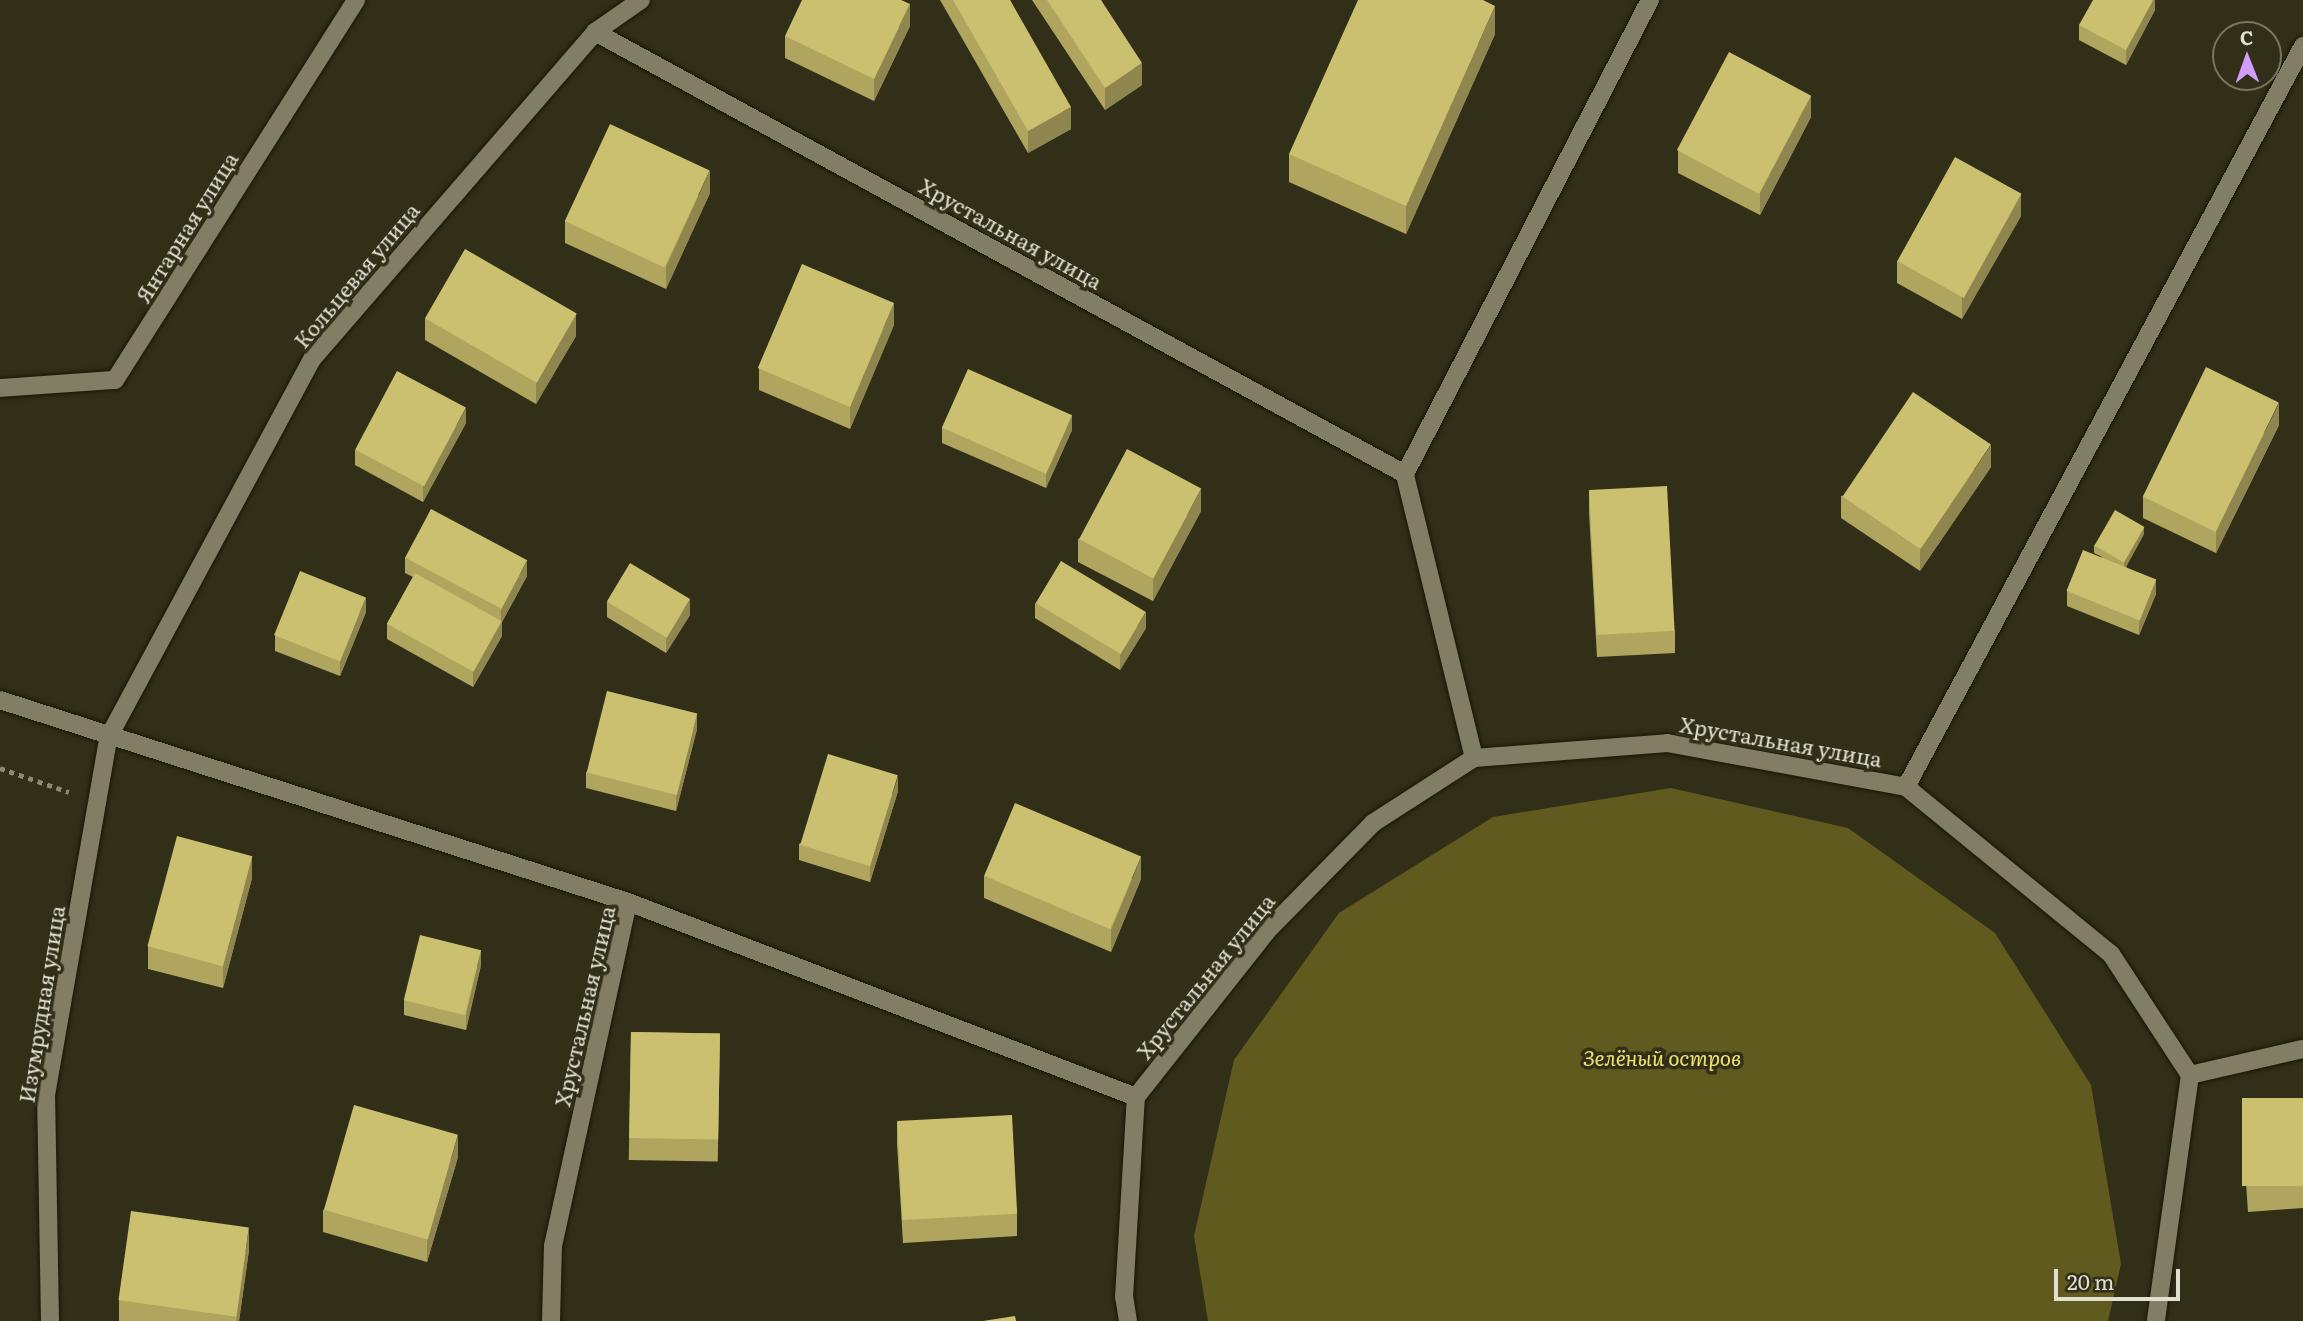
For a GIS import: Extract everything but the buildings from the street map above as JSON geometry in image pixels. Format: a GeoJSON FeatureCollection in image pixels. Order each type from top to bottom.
{"type":"FeatureCollection","features":[{"type":"Feature","properties":{"kind":"street","name":"Янтарная улица"},"geometry":{"type":"LineString","coordinates":[[0,388],[115,380],[356,0]]}},
{"type":"Feature","properties":{"kind":"street","name":"Кольцевая улица"},"geometry":{"type":"LineString","coordinates":[[108,738],[313,358],[595,32],[641,0]]}},
{"type":"Feature","properties":{"kind":"street"},"geometry":{"type":"LineString","coordinates":[[1474,758],[1405,474],[1650,0]]}},
{"type":"Feature","properties":{"kind":"street","name":"Хрустальная улица"},"geometry":{"type":"LineString","coordinates":[[595,32],[1405,474]]}},
{"type":"Feature","properties":{"kind":"street"},"geometry":{"type":"LineString","coordinates":[[1906,787],[2303,46]]}},
{"type":"Feature","properties":{"kind":"street"},"geometry":{"type":"LineString","coordinates":[[0,700],[108,738],[628,902]]}},
{"type":"Feature","properties":{"kind":"street","name":"Изумрудная улица"},"geometry":{"type":"LineString","coordinates":[[50,1321],[46,1094],[108,738]]}},
{"type":"Feature","properties":{"kind":"street","name":"Хрустальная улица"},"geometry":{"type":"LineString","coordinates":[[551,1321],[553,1246],[628,902],[1136,1097],[1267,931],[1373,823],[1474,758],[1667,743],[1906,787],[2111,954],[2190,1075]]}},
{"type":"Feature","properties":{"kind":"street"},"geometry":{"type":"LineString","coordinates":[[2156,1321],[2190,1075],[2303,1049]]}},
{"type":"Feature","properties":{"kind":"street"},"geometry":{"type":"LineString","coordinates":[[1128,1321],[1124,1297],[1136,1097]]}},
{"type":"Feature","properties":{"kind":"path"},"geometry":{"type":"LineString","coordinates":[[0,768],[97,801]]}},
{"type":"Feature","properties":{"kind":"green space","name":"Зелёный остров"},"geometry":{"type":"Polygon","coordinates":[[[1671,788],[1848,828],[1995,933],[2091,1085],[2121,1264],[2108,1321],[1208,1321],[1194,1236],[1234,1060],[1339,913],[1493,817],[1671,788]]]}}]}
